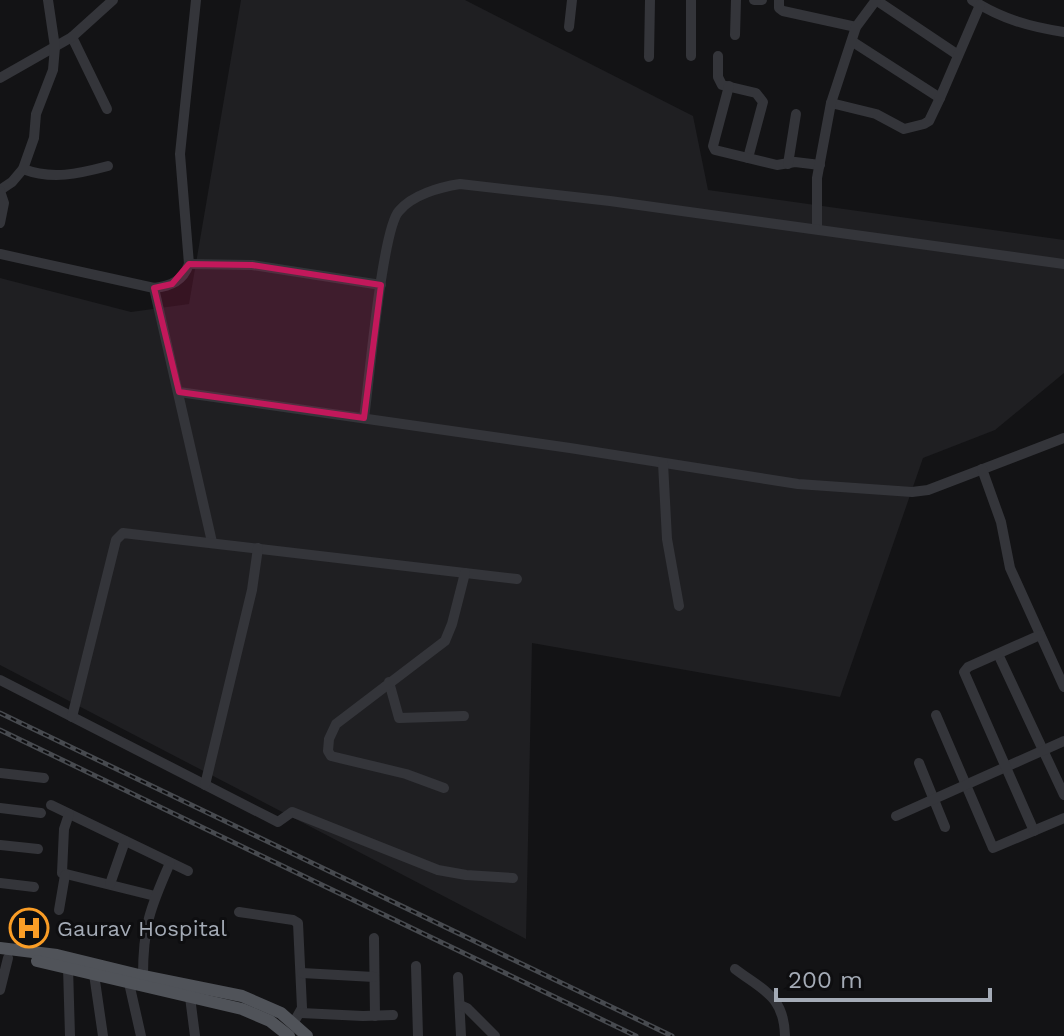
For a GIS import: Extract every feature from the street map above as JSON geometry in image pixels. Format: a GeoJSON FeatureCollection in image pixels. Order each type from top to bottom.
{"type":"FeatureCollection","features":[{"type":"Feature","properties":{"kind":"main road"},"geometry":{"type":"LineString","coordinates":[[3,954],[57,955],[242,996],[298,1017],[307,1036]]}},
{"type":"Feature","properties":{"kind":"main road"},"geometry":{"type":"LineString","coordinates":[[3,954],[256,1014],[289,1036]]}},
{"type":"Feature","properties":{"kind":"street"},"geometry":{"type":"LineString","coordinates":[[0,223],[4,203],[0,190],[23,169],[34,138],[36,114],[49,84],[55,47],[48,0]]}},
{"type":"Feature","properties":{"kind":"street"},"geometry":{"type":"LineString","coordinates":[[0,78],[72,37],[113,0]]}},
{"type":"Feature","properties":{"kind":"street"},"geometry":{"type":"LineString","coordinates":[[0,254],[154,288],[182,278],[189,264],[180,154],[196,0]]}},
{"type":"Feature","properties":{"kind":"street"},"geometry":{"type":"LineString","coordinates":[[569,27],[572,0]]}},
{"type":"Feature","properties":{"kind":"street"},"geometry":{"type":"LineString","coordinates":[[649,57],[650,0]]}},
{"type":"Feature","properties":{"kind":"street"},"geometry":{"type":"LineString","coordinates":[[691,0],[691,56]]}},
{"type":"Feature","properties":{"kind":"street"},"geometry":{"type":"LineString","coordinates":[[735,35],[736,0]]}},
{"type":"Feature","properties":{"kind":"street"},"geometry":{"type":"LineString","coordinates":[[754,0],[762,0]]}},
{"type":"Feature","properties":{"kind":"street"},"geometry":{"type":"LineString","coordinates":[[779,0],[779,8],[783,11],[856,27]]}},
{"type":"Feature","properties":{"kind":"street"},"geometry":{"type":"LineString","coordinates":[[817,229],[817,178],[831,103],[856,27],[876,0],[958,55]]}},
{"type":"Feature","properties":{"kind":"street"},"geometry":{"type":"LineString","coordinates":[[831,103],[876,114],[900,128],[909,129],[929,121],[958,55],[976,2],[1027,26],[1064,32]]}},
{"type":"Feature","properties":{"kind":"street"},"geometry":{"type":"LineString","coordinates":[[72,37],[107,109]]}},
{"type":"Feature","properties":{"kind":"street"},"geometry":{"type":"LineString","coordinates":[[853,42],[940,98]]}},
{"type":"Feature","properties":{"kind":"street"},"geometry":{"type":"LineString","coordinates":[[718,56],[719,82],[756,93],[763,102],[748,158]]}},
{"type":"Feature","properties":{"kind":"street"},"geometry":{"type":"LineString","coordinates":[[729,86],[713,146],[717,150],[777,165],[820,165]]}},
{"type":"Feature","properties":{"kind":"street"},"geometry":{"type":"LineString","coordinates":[[788,164],[796,114]]}},
{"type":"Feature","properties":{"kind":"street"},"geometry":{"type":"LineString","coordinates":[[23,169],[64,176],[108,166]]}},
{"type":"Feature","properties":{"kind":"street"},"geometry":{"type":"LineString","coordinates":[[364,418],[390,229],[400,209],[434,190],[460,184],[1064,264]]}},
{"type":"Feature","properties":{"kind":"street"},"geometry":{"type":"LineString","coordinates":[[189,264],[252,265],[381,285]]}},
{"type":"Feature","properties":{"kind":"street"},"geometry":{"type":"LineString","coordinates":[[154,288],[212,542]]}},
{"type":"Feature","properties":{"kind":"street"},"geometry":{"type":"LineString","coordinates":[[179,392],[798,484],[912,492],[928,490],[1064,438]]}},
{"type":"Feature","properties":{"kind":"street"},"geometry":{"type":"LineString","coordinates":[[663,463],[667,539],[679,606]]}},
{"type":"Feature","properties":{"kind":"street"},"geometry":{"type":"LineString","coordinates":[[982,469],[1001,522],[1010,568],[1064,687]]}},
{"type":"Feature","properties":{"kind":"street"},"geometry":{"type":"LineString","coordinates":[[72,717],[119,536],[128,532],[517,579]]}},
{"type":"Feature","properties":{"kind":"street"},"geometry":{"type":"LineString","coordinates":[[205,785],[252,590],[258,548]]}},
{"type":"Feature","properties":{"kind":"street"},"geometry":{"type":"LineString","coordinates":[[444,788],[406,774],[329,755],[329,739],[336,724],[445,641],[465,573]]}},
{"type":"Feature","properties":{"kind":"street"},"geometry":{"type":"LineString","coordinates":[[1034,831],[964,672],[968,667],[1040,635]]}},
{"type":"Feature","properties":{"kind":"street"},"geometry":{"type":"LineString","coordinates":[[998,654],[1064,795]]}},
{"type":"Feature","properties":{"kind":"street"},"geometry":{"type":"LineString","coordinates":[[0,680],[278,822],[286,813],[292,812],[438,870],[513,878]]}},
{"type":"Feature","properties":{"kind":"street"},"geometry":{"type":"LineString","coordinates":[[389,682],[399,718],[464,716]]}},
{"type":"Feature","properties":{"kind":"street"},"geometry":{"type":"LineString","coordinates":[[936,715],[993,848],[1064,818]]}},
{"type":"Feature","properties":{"kind":"street"},"geometry":{"type":"LineString","coordinates":[[896,816],[1064,741]]}},
{"type":"Feature","properties":{"kind":"street"},"geometry":{"type":"LineString","coordinates":[[919,763],[945,827]]}},
{"type":"Feature","properties":{"kind":"street"},"geometry":{"type":"LineString","coordinates":[[0,773],[44,778]]}},
{"type":"Feature","properties":{"kind":"street"},"geometry":{"type":"LineString","coordinates":[[51,805],[188,871]]}},
{"type":"Feature","properties":{"kind":"street"},"geometry":{"type":"LineString","coordinates":[[0,808],[41,813]]}},
{"type":"Feature","properties":{"kind":"street"},"geometry":{"type":"LineString","coordinates":[[59,910],[65,875],[61,866],[64,829],[69,814]]}},
{"type":"Feature","properties":{"kind":"street"},"geometry":{"type":"LineString","coordinates":[[110,884],[125,841]]}},
{"type":"Feature","properties":{"kind":"street"},"geometry":{"type":"LineString","coordinates":[[0,845],[38,849]]}},
{"type":"Feature","properties":{"kind":"street"},"geometry":{"type":"LineString","coordinates":[[143,976],[145,928],[170,863]]}},
{"type":"Feature","properties":{"kind":"street"},"geometry":{"type":"LineString","coordinates":[[65,875],[155,896]]}},
{"type":"Feature","properties":{"kind":"street"},"geometry":{"type":"LineString","coordinates":[[0,883],[34,887]]}},
{"type":"Feature","properties":{"kind":"street"},"geometry":{"type":"LineString","coordinates":[[239,912],[296,921],[299,925],[302,973],[298,1017],[393,1015]]}},
{"type":"Feature","properties":{"kind":"street"},"geometry":{"type":"LineString","coordinates":[[374,938],[375,1016]]}},
{"type":"Feature","properties":{"kind":"street"},"geometry":{"type":"LineString","coordinates":[[0,990],[3,954]]}},
{"type":"Feature","properties":{"kind":"street"},"geometry":{"type":"LineString","coordinates":[[416,966],[418,1036]]}},
{"type":"Feature","properties":{"kind":"street"},"geometry":{"type":"LineString","coordinates":[[68,967],[70,1036]]}},
{"type":"Feature","properties":{"kind":"street"},"geometry":{"type":"LineString","coordinates":[[735,969],[780,1005],[785,1036]]}},
{"type":"Feature","properties":{"kind":"street"},"geometry":{"type":"LineString","coordinates":[[302,973],[374,977]]}},
{"type":"Feature","properties":{"kind":"street"},"geometry":{"type":"LineString","coordinates":[[94,974],[103,1036]]}},
{"type":"Feature","properties":{"kind":"street"},"geometry":{"type":"LineString","coordinates":[[458,977],[461,1036]]}},
{"type":"Feature","properties":{"kind":"street"},"geometry":{"type":"LineString","coordinates":[[129,983],[141,1036]]}},
{"type":"Feature","properties":{"kind":"street"},"geometry":{"type":"LineString","coordinates":[[190,997],[195,1036]]}},
{"type":"Feature","properties":{"kind":"street"},"geometry":{"type":"LineString","coordinates":[[460,1005],[495,1036]]}},
{"type":"Feature","properties":{"kind":"highlighted area"},"geometry":{"type":"Polygon","coordinates":[[[189,264],[252,265],[381,285],[364,418],[179,392],[154,288],[172,284],[189,264]]]}},
{"type":"Feature","properties":{"kind":"shaded area"},"geometry":{"type":"Polygon","coordinates":[[[241,0],[465,0],[693,116],[708,190],[1064,240],[1064,373],[995,430],[923,458],[840,697],[532,643],[526,939],[0,665],[0,278],[131,312],[189,304],[241,0]]]}},
{"type":"Feature","properties":{"kind":"railway"},"geometry":{"type":"LineString","coordinates":[[0,713],[672,1036]]}},
{"type":"Feature","properties":{"kind":"railway"},"geometry":{"type":"LineString","coordinates":[[0,730],[636,1036]]}},
{"type":"Feature","properties":{"kind":"place","name":"Gaurav Hospital"},"geometry":{"type":"Point","coordinates":[29,928]}}]}
